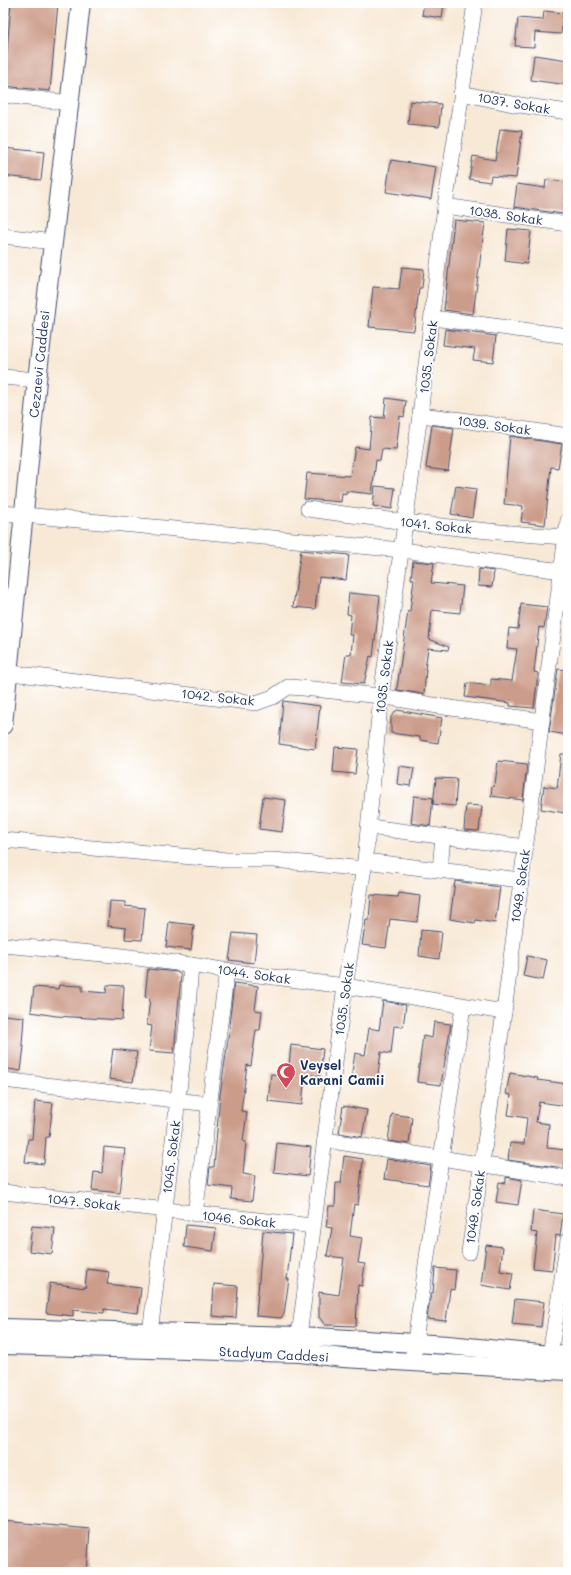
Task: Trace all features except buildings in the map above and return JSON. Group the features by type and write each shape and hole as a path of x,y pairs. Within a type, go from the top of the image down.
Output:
{"street":[{"name":"Cezaevi Caddesi","path":"3,725 6,672 24,515 37,380 81,3"},
{"name":"1035. Sokak","path":"300,1345 313,1226 369,827 381,696 433,318 445,206 475,3"},
{"name":"1037. Sokak","path":"461,93 513,104 568,112"},
{"path":"3,95 70,103"},
{"name":"1038. Sokak","path":"445,206 568,224"},
{"path":"3,236 53,242"},
{"path":"433,318 568,336"},
{"path":"3,377 37,380"},
{"name":"1039. Sokak","path":"420,415 568,436"},
{"name":"1041. Sokak","path":"308,509 511,534 566,537"},
{"path":"3,513 402,550 562,571"},
{"name":"1049. Sokak","path":"469,1252 504,1012 520,880 526,847 542,721 562,613 562,571 568,520"},
{"name":"1042. Sokak","path":"6,672 256,703 274,697 288,687 381,696 444,707 542,721"},
{"path":"369,827 526,847"},
{"path":"440,870 443,836"},
{"path":"3,840 226,860 274,860 440,870 520,880"},
{"name":"1044. Sokak","path":"3,945 114,955 192,965 346,986 504,1012"},
{"name":"1045. Sokak","path":"149,1340 187,1023 192,965"},
{"path":"195,1214 227,970"},
{"path":"412,1362 463,1006"},
{"path":"3,1080 178,1099 209,1104"},
{"path":"325,1140 441,1158 481,1166 568,1178"},
{"name":"1047. Sokak","path":"3,1192 164,1211"},
{"name":"1046. Sokak","path":"164,1211 313,1226"},
{"path":"550,1362 568,1240"},
{"path":"3,1328 149,1340"},
{"name":"Stadyum Caddesi","path":"3,1345 149,1340 300,1345 343,1358 412,1362 550,1362 568,1371"},
{"path":"300,1345 414,1343 550,1362 568,1354"}],"place":[{"name":"Veysel Karani Camii","path":"286,1089"}]}
